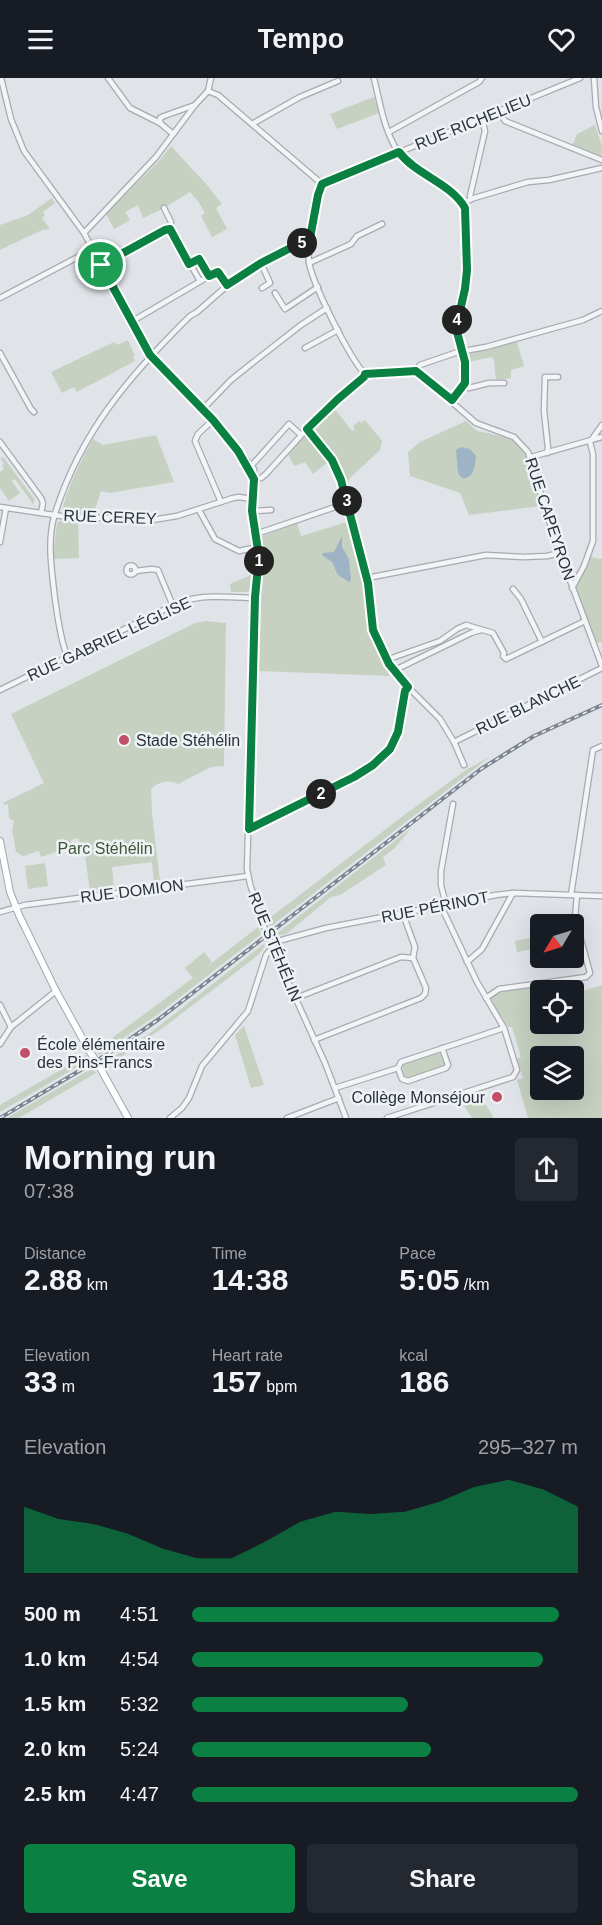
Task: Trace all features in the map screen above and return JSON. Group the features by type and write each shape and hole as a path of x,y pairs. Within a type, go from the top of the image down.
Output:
{"main road":[{"path":"0,841 10,892 16,907 56,991 128,1118"}],"street":[{"path":"108,78 130,108 160,123 172,134"},
{"path":"84,233 156,157 204,93 208,91 211,78"},
{"path":"374,78 389,132 399,152 405,160 450,192 463,204 466,213 467,270 456,328 463,351 465,376 463,387 452,400"},
{"path":"389,132 421,116 479,82 482,78"},
{"name":"RUE RICHELIEU","path":"399,152 580,78"},
{"path":"594,78 596,108 602,131"},
{"path":"252,124 338,81"},
{"path":"2,82 11,119 24,151 84,233 150,355 203,409 252,465 289,424 301,435"},
{"path":"208,91 218,95 322,184"},
{"path":"160,123 160,118 195,105"},
{"path":"499,112 505,121 602,160"},
{"path":"471,199 485,131 482,119"},
{"path":"365,374 338,330 318,287 309,263 310,238 322,184 399,152"},
{"path":"463,204 471,199 528,182 549,180 602,168"},
{"path":"164,208 171,222 170,229 200,281"},
{"path":"309,263 351,244 357,236 382,224"},
{"path":"101,265 170,229"},
{"path":"67,657 61,638 53,583 51,544 54,515 73,465 92,432 150,355 190,316 227,285 261,263 310,238"},
{"path":"0,298 93,249"},
{"path":"189,264 199,259 209,276"},
{"path":"261,263 270,283 262,288"},
{"path":"131,322 218,272 227,285"},
{"path":"275,294 285,309 318,287"},
{"path":"203,409 231,380 301,325 327,309"},
{"path":"365,374 416,371 420,365 458,352 583,320 602,311"},
{"path":"305,348 338,330"},
{"path":"0,353 34,412"},
{"name":"RUE CAPEYRON","path":"416,371 476,423 514,437 526,448 531,457 572,588 602,667"},
{"path":"238,451 254,479 263,477 301,435 365,374"},
{"path":"547,453 544,411 545,377 558,377"},
{"path":"463,387 504,383"},
{"path":"213,420 195,438 195,441 220,502"},
{"path":"572,588 584,566 593,541 593,454 590,442 602,425"},
{"path":"307,429 332,460 341,480 367,578 373,630 386,660 408,687 440,719 464,765"},
{"path":"531,457 602,437"},
{"path":"0,442 41,498 43,503 41,513"},
{"name":"RUE STÉHÉLIN","path":"252,465 255,474 252,511 258,547 258,578 255,597 248,876 263,924 346,1118"},
{"name":"RUE CEREY","path":"3,508 100,519 152,519 170,518 239,496 252,499"},
{"path":"256,534 347,503"},
{"path":"0,542 3,508"},
{"path":"199,510 215,539 239,551 258,547"},
{"path":"252,511 271,510"},
{"path":"367,578 486,555 524,557 560,553"},
{"path":"136,571 158,570 173,606"},
{"path":"513,589 521,599 543,642"},
{"name":"RUE GABRIEL LÉGLISE","path":"0,690 196,597 255,597"},
{"path":"386,660 440,641 466,625 491,631 506,659 585,621"},
{"path":"393,670 471,633 484,630"},
{"path":"440,641 442,647"},
{"path":"594,648 602,646"},
{"name":"RUE BLANCHE","path":"454,742 602,667"},
{"path":"249,829 354,777 373,765 390,749 398,732 405,691 408,687"},
{"path":"486,998 499,989 586,977 590,973 575,918 574,895 593,750 602,746"},
{"path":"387,1118 513,1077 517,1070 504,1028 467,962 443,906 441,871 453,804"},
{"name":"RUE DOMION","path":"0,912 16,907 248,876"},
{"path":"467,962 482,949 513,893"},
{"name":"RUE PÉRINOT","path":"271,943 326,928 513,893 602,896"},
{"path":"314,1040 421,998 425,994 426,988 413,958 415,947 403,914"},
{"path":"170,1118 182,1108 189,1098 202,1066 248,1011 271,943"},
{"path":"296,998 401,957 413,958"},
{"path":"0,1044 11,1028 56,991"},
{"path":"0,1005 11,1028"},
{"path":"335,1088 398,1068 401,1062 504,1028"},
{"path":"398,1068 402,1079 408,1081 447,1068 442,1048"},
{"path":"287,1118 339,1098"}],"green space":[{"path":"374,97 379,113 337,129 330,114"},
{"path":"595,125 602,146 601,158 572,146 577,134"},
{"path":"171,146 222,204 216,208 227,229 212,237 201,216 205,213 190,192 143,218 138,205 125,212 130,220 114,229 106,214"},
{"path":"52,198 55,203 43,212 45,215 42,218 50,229 42,230 0,250 0,225 28,215"},
{"path":"128,340 135,361 77,392 74,387 62,393 51,372 114,342 117,345"},
{"path":"517,342 524,366 511,370 511,378 496,380 494,360 491,357 469,362 469,354"},
{"path":"334,408 352,431 355,430 353,426 365,420 382,441 380,450 350,478 346,486 334,458 312,432 312,428"},
{"path":"466,421 477,431 514,441 525,454 541,506 469,515 460,493 410,476 408,452 420,442"},
{"path":"156,435 174,482 110,493 101,491 93,515 65,513 62,510 75,474 93,439 103,445"},
{"path":"305,435 328,462 313,474 305,462 294,466 288,454"},
{"path":"3,457 35,500 33,504 15,479 12,481 20,493 9,501 0,488 0,472 4,469 2,465 4,463 0,458"},
{"path":"60,521 78,522 79,558 54,559 57,523"},
{"path":"347,522 363,583 369,633 382,664 390,676 259,671 262,571 260,537 297,523 301,536"},
{"path":"590,557 602,559 602,642 596,643 576,588"},
{"path":"251,575 249,592 231,592 230,584"},
{"name":"Stade Stéhélin","path":"206,621 226,623 224,766 211,767 178,784 164,782 151,789 160,882 154,883 152,862 112,867 114,888 90,891 84,848 81,847 78,838 71,840 73,846 41,857 39,851 23,856 16,852 12,830 14,821 9,818 8,804 3,803 44,783 11,714 195,623"},
{"path":"491,756 270,927 267,920 407,813 466,770"},
{"path":"411,828 395,848 383,857 386,865 340,895 331,897 286,934 274,936"},
{"path":"45,863 48,886 28,889 25,866"},
{"path":"258,927 261,934 158,1014 99,1055 96,1050 193,978 185,968 204,952 212,962 203,970"},
{"path":"530,938 530,950 517,952 515,941"},
{"path":"265,943 259,954 235,973 164,1027 106,1067 104,1063 150,1033"},
{"path":"602,985 602,1118 528,1118 517,1080 523,1078 517,1059 521,1057 512,1027 508,1027 491,1000 500,991 530,987 530,1034 584,1034 584,991"},
{"path":"244,1026 264,1085 251,1088 235,1035"},
{"path":"439,1052 445,1064 443,1067 409,1079 405,1077 402,1067 404,1064"},
{"path":"86,1055 89,1060 0,1112 0,1105"},
{"path":"93,1068 96,1073 19,1118 7,1118"},
{"path":"479,1094 494,1118 472,1118 463,1104"}],"water":[{"path":"461,447 470,449 476,456 473,471 466,478 462,478 458,473 456,450"},
{"path":"342,536 342,547 349,559 351,580 349,582 338,575 332,562 322,555 334,552"}],"railway":[{"path":"0,1118 111,1052 159,1019 481,769 534,736 602,705"}],"place":[{"name":"Stade Stéhélin","path":"124,740"},
{"name":"École élémentaire des Pins-Francs","path":"25,1053"},
{"name":"Collège Monséjour","path":"497,1097"}],"route":[{"path":"399,152 412,166 459,200 465,208 467,270 456,328 465,362 465,383 461,391 452,400 421,374 412,370 365,374 307,429 332,460 341,480 368,583 373,630 389,664 408,687 405,691 398,732 390,749 373,765 354,777 249,829 255,597 259,557 251,504 254,479 238,451 213,420 150,355 101,265 170,229 189,264 199,259 209,276 218,272 227,285 261,263 310,238 322,184 399,152"}],"park label":[{"name":"Parc Stéhélin","path":"105,848"}]}
